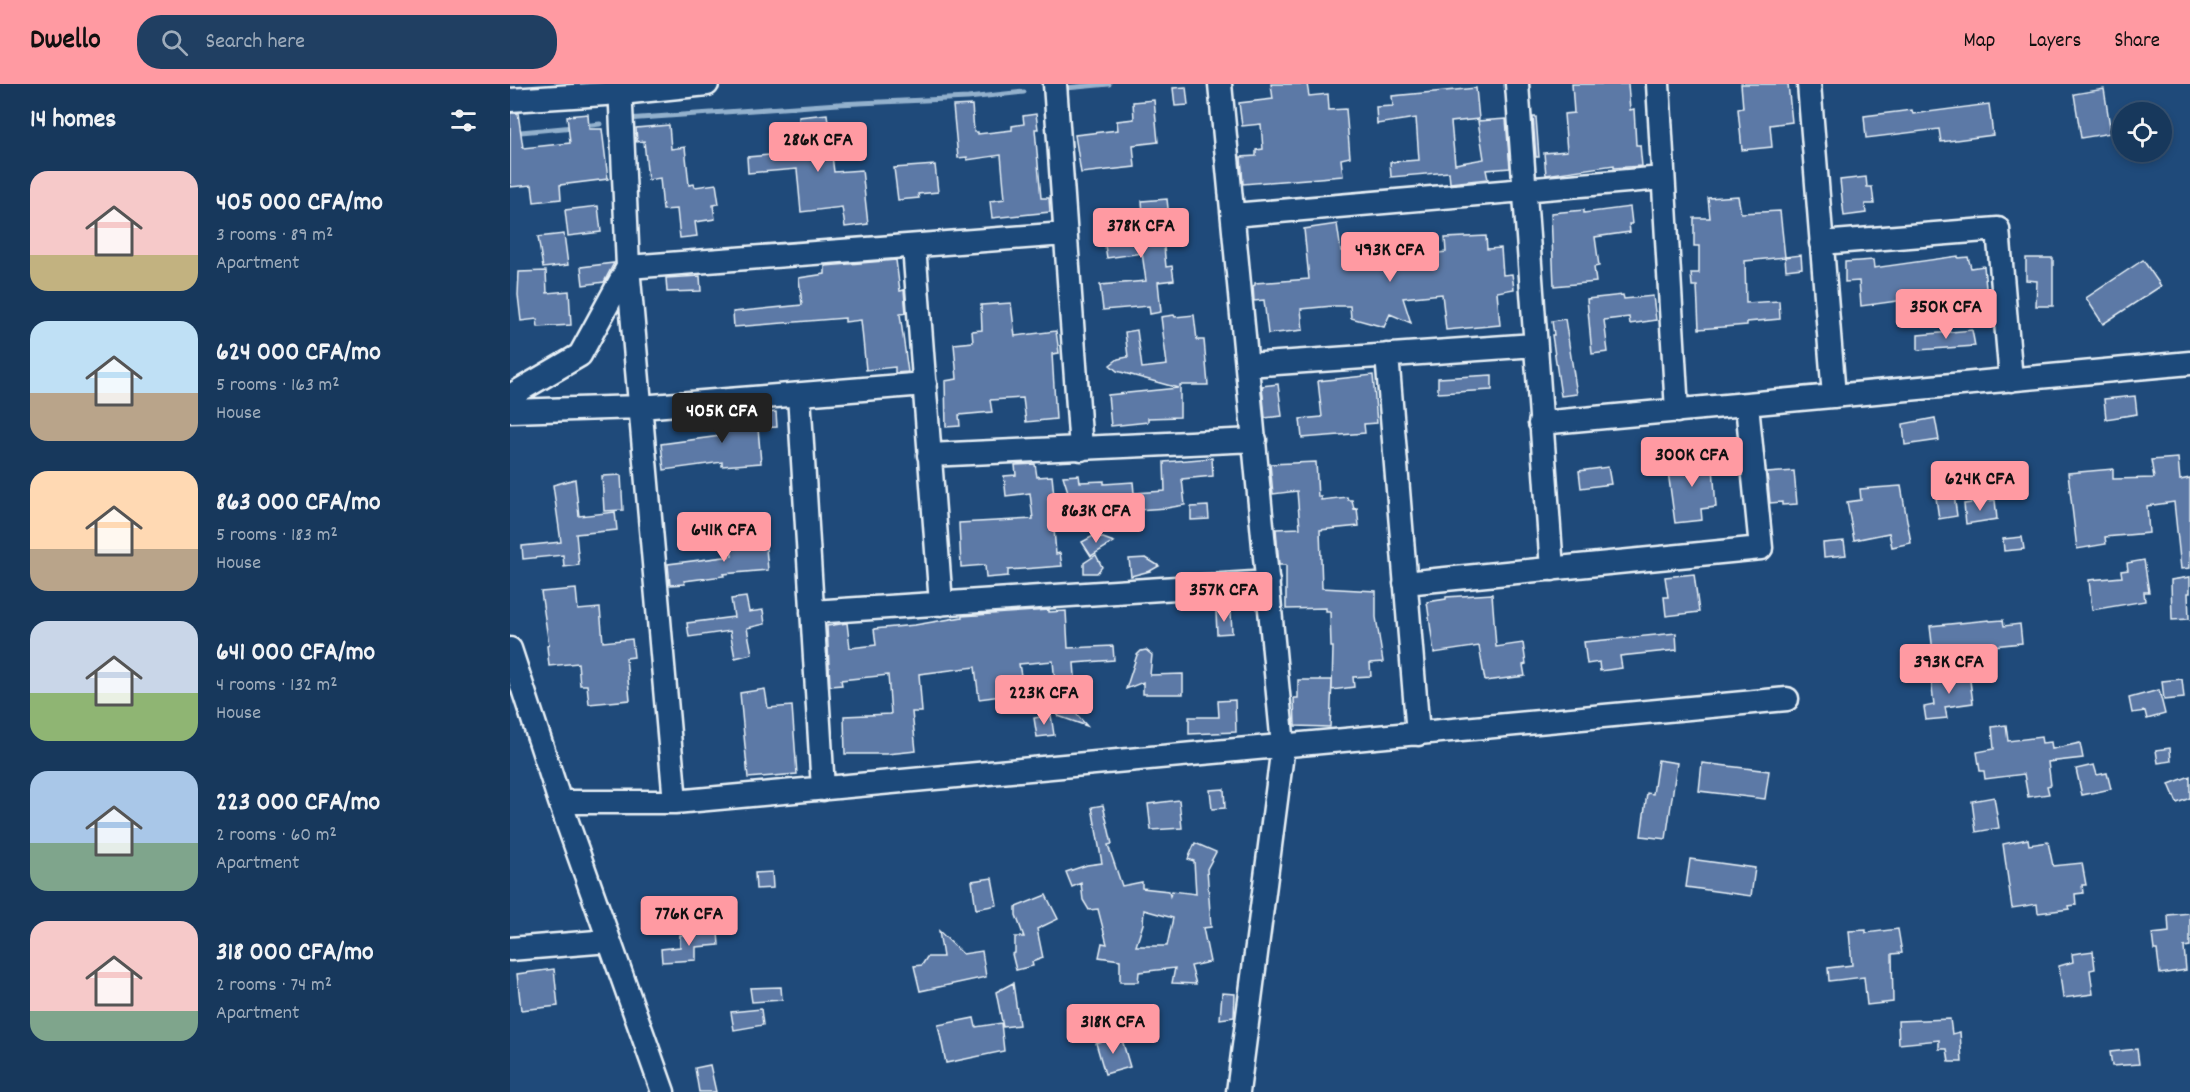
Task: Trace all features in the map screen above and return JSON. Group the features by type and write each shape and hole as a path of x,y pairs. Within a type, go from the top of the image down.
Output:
{"street":[{"path":"510,100 620,88 707,84"},
{"path":"1054,84 1081,449"},
{"path":"1220,84 1283,746 1238,1092"},
{"path":"1517,84 1552,568"},
{"path":"1658,84 1677,411"},
{"path":"1809,84 1834,396"},
{"path":"620,88 628,267 675,802"},
{"path":"1233,214 1663,178"},
{"path":"1821,243 1998,229 2011,380"},
{"path":"628,267 1065,234"},
{"path":"914,246 941,604"},
{"path":"510,396 580,355 628,267"},
{"path":"1248,365 1535,345"},
{"path":"1387,355 1418,734"},
{"path":"1540,423 2190,363"},
{"path":"510,411 640,407 925,384"},
{"path":"799,395 823,789"},
{"path":"1405,583 1761,548 1747,405"},
{"path":"929,455 1255,440"},
{"path":"812,612 1268,582"},
{"path":"510,649 560,802 663,1092"},
{"path":"560,802 675,802 1787,699"},
{"path":"510,949 609,940"}],"building":[{"path":"1271,84 1307,84 1309,96 1328,94 1329,110 1346,109 1350,157 1341,159 1343,176 1243,184 1241,157 1256,156 1256,150 1263,149 1261,124 1242,126 1239,103 1273,99"},
{"path":"1572,84 1628,84 1630,110 1634,109 1636,145 1640,145 1642,166 1614,168 1614,165 1546,175 1544,153 1567,151 1564,114 1574,113"},
{"path":"1741,84 1788,84 1792,122 1770,125 1772,147 1742,150 1738,109 1743,108"},
{"path":"1186,87 1188,105 1175,106 1173,88"},
{"path":"1476,88 1479,119 1451,122 1455,164 1484,159 1478,121 1506,119 1510,168 1486,170 1488,179 1450,183 1449,172 1391,177 1390,162 1419,160 1416,118 1377,124 1376,107 1393,106 1392,96"},
{"path":"2104,89 2111,133 2081,138 2074,94"},
{"path":"1154,100 1158,142 1133,145 1135,167 1081,173 1075,135 1118,130 1117,121 1134,119 1133,102"},
{"path":"1989,104 1993,135 1941,142 1939,129 1866,138 1864,116 1912,110 1913,114"},
{"path":"972,105 974,132 978,134 1012,130 1012,126 1024,124 1023,116 1036,114 1038,129 1035,129 1041,198 1049,198 1050,212 992,218 990,201 1005,199 1001,155 967,160 967,157 958,158 953,106"},
{"path":"510,113 518,113 523,148 570,143 567,116 588,114 589,129 602,129 608,179 560,185 561,199 534,202 532,185 510,187"},
{"path":"827,114 834,172 862,170 868,224 845,227 842,207 801,212 797,169 748,173 747,157 793,153 792,136 800,135 799,117"},
{"path":"1533,117 1536,117 1539,157 1536,157"},
{"path":"669,125 671,149 685,147 689,185 694,184 695,187 716,184 719,204 713,205 715,219 695,222 697,236 680,238 677,209 663,210 660,178 648,180 644,141 637,142 636,128"},
{"path":"935,165 938,192 918,194 919,198 898,200 894,168"},
{"path":"1866,177 1867,187 1872,187 1874,204 1865,204 1866,213 1844,216 1840,180"},
{"path":"1738,196 1741,213 1780,211 1785,257 1745,261 1746,303 1779,301 1780,319 1747,322 1747,325 1699,329 1697,286 1692,286 1691,273 1699,273 1699,246 1694,246 1694,218 1710,218 1708,198"},
{"path":"1167,199 1171,236 1163,237 1166,267 1172,266 1174,280 1158,282 1161,312 1150,314 1149,306 1103,310 1100,285 1146,281 1142,253 1107,258 1104,239 1117,236 1116,227 1144,224 1142,201"},
{"path":"598,206 601,232 568,236 565,210"},
{"path":"1630,207 1632,224 1629,224 1630,232 1595,237 1599,266 1594,267 1596,282 1554,286 1551,213 1584,210 1584,213"},
{"path":"1337,224 1341,251 1349,251 1350,255 1389,252 1389,255 1406,253 1406,257 1446,252 1445,238 1486,236 1487,249 1501,248 1503,275 1512,274 1514,289 1497,292 1500,325 1446,330 1442,294 1403,298 1411,323 1390,314 1384,327 1351,318 1350,306 1333,306 1301,309 1303,330 1268,334 1264,300 1254,301 1253,286 1255,283 1309,279 1304,229"},
{"path":"564,234 568,265 543,268 538,237"},
{"path":"1801,255 1802,268 1786,270 1785,257"},
{"path":"1958,256 1958,258 1968,257 1971,268 1984,266 1987,299 1964,301 1963,292 1861,306 1859,281 1845,282 1845,262 1873,260 1874,268"},
{"path":"2026,258 2053,258 2053,306 2036,306 2037,281 2026,280"},
{"path":"896,260 900,291 904,290 906,313 900,314 908,372 895,373 895,367 866,370 861,320 845,322 845,318 734,327 733,312 802,305 799,278 825,274 825,266"},
{"path":"2143,260 2161,286 2103,324 2086,298"},
{"path":"614,263 604,282 583,285 581,267"},
{"path":"546,271 547,293 569,291 571,325 538,327 537,319 521,321 518,295 519,272"},
{"path":"700,276 701,291 667,292 666,278"},
{"path":"1623,295 1624,299 1653,296 1656,320 1630,324 1629,317 1604,320 1608,352 1592,354 1587,299"},
{"path":"1011,303 1015,336 1056,331 1059,353 1052,354 1056,419 1026,422 1023,398 990,400 992,412 959,415 960,426 946,427 945,381 957,379 954,344 973,342 972,331 982,330 981,305"},
{"path":"1174,315 1175,317 1194,315 1197,340 1204,340 1208,385 1180,385 1180,417 1148,418 1148,422 1111,426 1108,395 1178,388 1117,371 1110,365 1118,359 1128,357 1125,332 1137,330 1142,368 1167,365 1161,317"},
{"path":"1565,319 1577,394 1561,396 1552,321"},
{"path":"1972,330 1975,346 1918,350 1918,335"},
{"path":"1373,375 1377,423 1364,424 1365,433 1302,438 1300,419 1322,417 1318,381"},
{"path":"1492,375 1492,390 1438,393 1438,378"},
{"path":"1278,384 1282,416 1265,418 1262,386"},
{"path":"2135,396 2137,414 2106,419 2104,399"},
{"path":"776,412 777,427 758,428 761,463 722,466 722,462 664,470 661,444 720,436 719,417"},
{"path":"1935,418 1939,440 1905,445 1903,424"},
{"path":"1712,454 1716,507 1701,509 1702,520 1675,523 1667,464 1687,462 1687,457"},
{"path":"1212,458 1213,476 1182,479 1185,505 1167,508 1075,514 1063,476 1079,475 1080,482 1104,481 1104,484 1133,482 1134,493 1165,491 1164,462"},
{"path":"2178,458 2180,480 2190,478 2190,568 2181,569 2174,502 2147,506 2149,533 2105,537 2106,544 2077,549 2068,473 2113,469 2113,479 2154,478 2151,460"},
{"path":"1316,462 1318,497 1321,497 1321,500 1347,497 1348,500 1352,500 1354,509 1357,508 1359,526 1320,530 1322,588 1376,591 1376,617 1383,662 1370,663 1371,676 1353,677 1354,687 1332,690 1333,647 1331,647 1330,611 1326,611 1326,608 1286,609 1286,565 1279,565 1276,529 1300,528 1297,491 1273,494 1270,464"},
{"path":"1035,464 1037,477 1052,476 1056,516 1053,516 1056,554 1060,553 1062,566 1008,570 1008,576 986,578 985,565 961,567 959,523 1033,519 1030,493 1006,496 1004,476 1016,475 1015,465"},
{"path":"1608,467 1611,484 1581,488 1579,471"},
{"path":"1794,471 1797,504 1770,503 1767,473"},
{"path":"1951,474 1957,516 1939,519 1933,476"},
{"path":"621,475 623,510 604,511 602,476"},
{"path":"575,479 579,516 615,512 617,530 576,534 579,565 564,567 563,555 523,559 522,546 561,542 553,485"},
{"path":"1901,486 1911,543 1892,547 1889,533 1854,540 1847,502 1861,500 1860,489"},
{"path":"1995,500 1997,519 1966,524 1964,504"},
{"path":"1208,506 1209,519 1191,520 1191,507"},
{"path":"1095,535 1114,542 1091,556 1082,542"},
{"path":"765,537 768,570 723,574 724,576 670,585 668,564 732,556 730,540"},
{"path":"2022,537 2024,549 2004,551 2003,539"},
{"path":"1844,541 1846,555 1824,557 1823,543"},
{"path":"1096,555 1102,567 1097,573 1084,573 1084,563"},
{"path":"1146,558 1159,566 1131,576 1129,559"},
{"path":"2144,560 2149,592 2144,592 2145,601 2092,610 2089,580 2122,577 2121,571 2128,570 2127,563"},
{"path":"1694,574 1699,612 1666,616 1664,597 1668,597 1665,577"},
{"path":"2190,577 2189,619 2172,620 2171,580"},
{"path":"576,589 578,610 600,608 603,642 632,639 634,657 626,658 630,700 589,704 587,685 580,685 578,663 549,666 547,646 549,645 541,592"},
{"path":"1492,594 1496,647 1523,643 1525,676 1485,681 1479,646 1434,653 1427,602 1446,599 1446,597"},
{"path":"746,597 749,612 763,610 765,624 747,628 752,654 735,658 730,631 689,637 687,623 734,617 731,599"},
{"path":"1049,610 1049,612 1066,611 1068,648 1113,646 1114,660 1074,663 1076,688 1069,688 1072,709 1087,726 1058,716 1053,661 1019,664 1024,693 979,699 975,667 919,674 922,712 912,712 916,751 845,754 844,716 891,714 888,675 841,680 842,685 830,686 827,626 847,623 850,648 876,645 874,629 915,625 962,616"},
{"path":"1216,612 1231,612 1232,633 1217,634"},
{"path":"2003,620 2004,626 2020,624 2022,643 1933,652 1930,626"},
{"path":"1676,633 1677,650 1620,656 1622,668 1600,671 1599,662 1587,664 1584,642"},
{"path":"1146,650 1152,655 1150,675 1183,674 1183,694 1143,694 1143,682 1126,689 1137,655"},
{"path":"1969,673 1973,703 1945,707 1947,718 1926,720 1924,707 1934,705 1931,679"},
{"path":"2182,679 2184,698 2164,700 2162,681"},
{"path":"1298,680 1332,680 1330,727 1295,726 1294,698 1298,698"},
{"path":"765,689 768,708 792,706 797,774 748,778 740,693"},
{"path":"2159,690 2165,714 2147,719 2145,711 2132,713 2129,698"},
{"path":"1235,700 1236,732 1189,734 1189,717 1219,717 1218,701"},
{"path":"1051,715 1054,735 1037,737 1034,718"},
{"path":"2006,725 2008,741 2041,737 2042,743 2051,742 2052,749 2080,743 2083,758 2048,762 2051,785 2047,786 2049,794 2028,797 2024,774 1985,779 1984,771 1980,771 1977,752 1994,749 1992,727"},
{"path":"2170,748 2171,761 2158,763 2156,750"},
{"path":"1658,760 1677,763 1666,839 1641,836 1647,793 1653,794"},
{"path":"1702,763 1769,771 1765,799 1699,791"},
{"path":"2094,765 2097,775 2107,773 2111,789 2082,795 2076,769"},
{"path":"2190,776 2190,798 2177,803 2169,784"},
{"path":"1224,789 1225,808 1212,809 1210,790"},
{"path":"1994,797 1999,828 1976,832 1972,801"},
{"path":"1179,800 1182,828 1151,830 1148,804"},
{"path":"1103,805 1112,844 1108,845 1122,886 1142,882 1142,888 1169,891 1170,896 1172,891 1196,894 1194,861 1188,859 1195,843 1216,852 1207,869 1211,927 1203,928 1210,962 1191,966 1196,984 1172,983 1175,968 1139,972 1138,982 1120,982 1120,960 1099,957 1102,943 1107,944 1098,909 1089,910 1083,900 1081,883 1072,887 1066,872 1102,863 1092,807","holes":["1144,910 1173,918 1167,946 1136,946 1143,924"]},
{"path":"2028,839 2029,845 2048,842 2053,866 2082,863 2086,885 2082,885 2083,893 2075,894 2076,905 2068,906 2069,909 2038,913 2037,904 2012,908 2003,844"},
{"path":"1690,859 1755,868 1751,896 1686,887"},
{"path":"772,872 773,888 756,889 755,873"},
{"path":"992,878 997,905 976,909 972,881"},
{"path":"1046,895 1058,919 1037,929 1043,958 1032,962 1033,966 1016,970 1012,954 1015,953 1015,937 1024,937 1016,915 1016,907"},
{"path":"2190,913 2190,946 2184,947 2186,970 2160,974 2152,934 2169,932 2168,915"},
{"path":"1898,929 1902,953 1892,954 1893,1002 1867,1005 1864,977 1829,981 1828,968 1852,965 1849,931 1866,930 1866,933"},
{"path":"939,931 963,954 982,951 986,977 920,991 914,966 922,965 927,957 943,957"},
{"path":"718,932 719,945 696,947 696,960 662,962 661,949 680,947 680,935"},
{"path":"2093,951 2095,969 2090,970 2093,994 2063,998 2059,966 2073,962 2072,954"},
{"path":"554,969 558,1006 521,1010 517,974"},
{"path":"1013,983 1019,1025 1003,1027 996,992"},
{"path":"781,987 782,1000 752,1002 750,988"},
{"path":"1222,993 1235,994 1234,1017 1220,1019"},
{"path":"761,1009 763,1025 734,1030 731,1012"},
{"path":"974,1018 976,1027 1001,1023 1004,1051 946,1063 938,1025"},
{"path":"1950,1019 1952,1034 1960,1032 1962,1062 1949,1062 1947,1049 1939,1049 1939,1040 1899,1044 1898,1021"},
{"path":"1121,1036 1130,1067 1105,1074 1096,1043"},
{"path":"2137,1049 2139,1064 2112,1066 2110,1052"},
{"path":"710,1065 716,1092 699,1092 695,1068"}],"waterway":[{"path":"1066,88 1109,84"},
{"path":"626,119 838,104 968,98 1024,92"},
{"path":"583,126 600,124"},
{"path":"510,133 574,127"}]}
